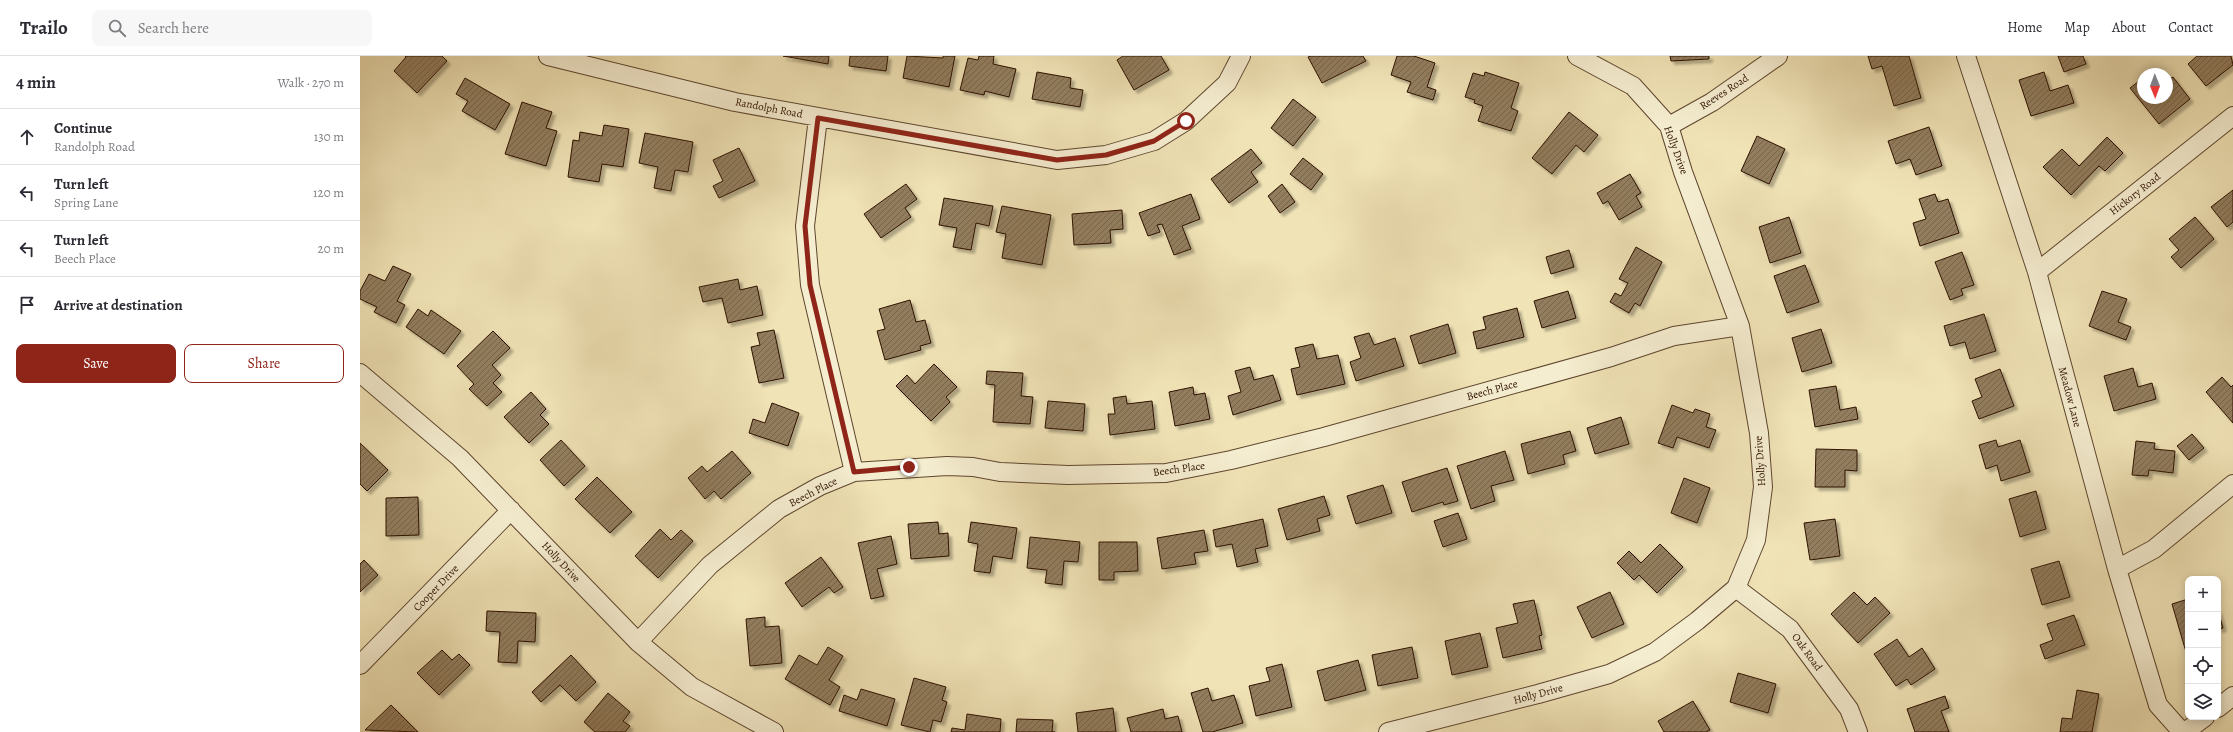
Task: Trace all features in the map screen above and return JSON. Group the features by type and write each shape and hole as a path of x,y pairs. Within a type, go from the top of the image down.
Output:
{"street":[{"name":"Randolph Road","path":"548,56 735,102 1057,160 1106,155 1154,141 1186,121 1227,83 1241,56"},
{"name":"Holly Drive","path":"1388,732 1538,694 1609,674 1655,652 1697,621 1736,588 1756,540 1763,487 1759,432 1740,326 1684,172 1669,126 1633,86 1577,56"},
{"name":"Reeves Road","path":"1669,126 1712,102 1778,56"},
{"name":"Meadow Lane","path":"1966,56 2037,272 2117,569 2158,705 2182,732"},
{"name":"Hickory Road","path":"2037,272 2233,116"},
{"path":"818,118 805,226 810,285 854,472"},
{"name":"Beech Place","path":"638,642 710,565 779,509 820,486 854,472 909,467 947,466 973,467 1000,472 1068,476 1166,473 1231,460 1324,436 1612,357 1674,336 1740,326"},
{"name":"Holly Drive","path":"360,373 460,458 638,642 692,687 774,732"},
{"path":"2117,569 2154,549 2233,484"},
{"name":"Cooper Drive","path":"360,665 511,510"},
{"name":"Oak Road","path":"1736,588 1790,629 1849,709 1858,732"},
{"path":"2221,706 2233,696"},
{"path":"2186,732 2201,720"}],"building":[{"path":"405,56 442,56 447,61 417,93 394,71 406,57"},
{"path":"783,56 829,56 828,64"},
{"path":"850,56 888,56 886,71 849,66"},
{"path":"907,56 943,58 943,56 955,56 949,87 903,78"},
{"path":"979,56 994,56 993,64 1016,69 1009,97 985,91 984,95 960,90 968,58 978,60"},
{"path":"1123,56 1161,56 1169,70 1134,90 1117,60"},
{"path":"1363,56 1366,61 1322,83 1308,57"},
{"path":"1397,56 1414,56 1435,63 1427,87 1436,90 1433,100 1407,92 1411,82 1391,75"},
{"path":"1670,56 1709,56 1709,59 1671,61"},
{"path":"1868,56 1909,56 1921,98 1894,106 1882,66 1872,69"},
{"path":"2058,56 2083,56 2086,64 2064,72"},
{"path":"2197,56 2231,56 2233,65 2206,86 2188,64"},
{"path":"1037,72 1071,78 1070,88 1083,90 1080,107 1032,99"},
{"path":"1485,72 1519,83 1511,108 1518,111 1511,131 1478,121 1483,106 1474,103 1475,100 1465,97 1473,73 1484,76"},
{"path":"2044,72 2050,91 2068,85 2074,103 2031,116 2019,80"},
{"path":"2173,77 2190,99 2159,124 2143,104 2173,104"},
{"path":"465,78 510,104 495,130 462,111 468,101 456,94"},
{"path":"2137,83 2137,97 2130,88"},
{"path":"1293,99 1316,117 1293,146 1271,128"},
{"path":"522,102 552,112 546,128 557,131 546,166 505,154"},
{"path":"1569,112 1598,135 1584,152 1576,145 1552,174 1532,158"},
{"path":"604,125 629,129 623,167 602,164 599,182 568,177 573,140 579,141 580,132 602,136"},
{"path":"1929,127 1942,166 1916,175 1910,159 1896,164 1888,141"},
{"path":"645,133 693,142 688,172 675,170 671,191 654,188 658,167 639,163"},
{"path":"1757,136 1785,149 1769,184 1741,171"},
{"path":"2107,137 2123,153 2105,171 2099,166 2071,195 2043,167 2062,149 2079,166"},
{"path":"739,148 755,181 719,198 713,186 723,181 713,160"},
{"path":"1251,149 1262,163 1251,172 1258,182 1229,203 1211,179"},
{"path":"1303,158 1323,174 1311,190 1290,174"},
{"path":"1630,174 1641,193 1636,196 1642,207 1619,220 1608,201 1603,204 1597,193"},
{"path":"906,184 917,199 905,208 911,217 881,238 864,214"},
{"path":"1282,184 1295,202 1280,213 1268,196"},
{"path":"2233,190 2233,222 2227,227 2211,207"},
{"path":"1191,194 1200,219 1182,226 1191,249 1174,255 1162,224 1157,225 1160,232 1148,236 1139,213"},
{"path":"1935,194 1938,202 1948,199 1959,233 1920,246 1913,223 1926,219 1919,199"},
{"path":"944,198 993,206 989,226 976,223 971,250 953,247 957,228 939,225"},
{"path":"1002,206 1051,215 1042,265 1002,258 1006,234 996,232"},
{"path":"1122,210 1123,229 1110,230 1111,243 1074,245 1072,214"},
{"path":"1789,217 1801,253 1770,263 1759,227"},
{"path":"2195,217 2214,239 2181,268 2171,257 2179,250 2169,239"},
{"path":"1636,247 1662,262 1640,306 1635,303 1629,313 1610,302 1615,293 1621,296 1628,283 1619,279"},
{"path":"1569,250 1574,267 1551,274 1546,257"},
{"path":"1962,252 1974,285 1961,289 1963,295 1950,300 1935,262"},
{"path":"1805,265 1819,302 1787,313 1774,276"},
{"path":"393,266 411,274 397,301 405,305 396,323 374,312 377,307 360,299 360,291 369,274 385,281"},
{"path":"738,279 740,290 757,286 763,315 728,323 722,298 703,302 699,287"},
{"path":"1568,291 1576,318 1542,328 1534,301"},
{"path":"2102,291 2127,299 2118,322 2131,327 2126,340 2089,326"},
{"path":"910,300 916,322 925,320 931,343 920,346 921,350 885,360 877,331 885,329 879,309"},
{"path":"1517,308 1524,337 1477,349 1473,332 1486,329 1483,317"},
{"path":"418,309 428,316 431,310 461,331 444,354 406,327"},
{"path":"1984,314 1996,351 1970,359 1965,342 1950,346 1944,326"},
{"path":"1448,324 1456,353 1419,364 1410,336"},
{"path":"1821,329 1832,363 1802,372 1792,338"},
{"path":"774,330 784,378 759,383 751,347 760,345 757,333"},
{"path":"493,331 510,348 492,365 501,375 493,383 502,392 487,406 469,389 474,384 457,366"},
{"path":"1369,333 1374,345 1395,338 1404,366 1356,381 1350,362 1361,358 1354,337"},
{"path":"1313,344 1317,359 1338,355 1345,384 1297,395 1291,369 1300,367 1295,348"},
{"path":"934,364 957,387 946,397 950,402 931,421 896,386 907,375 915,384"},
{"path":"1250,367 1254,380 1273,375 1281,400 1233,415 1228,396 1241,392 1235,371"},
{"path":"2133,368 2138,387 2152,383 2156,399 2114,411 2104,376"},
{"path":"2000,369 2014,406 1979,419 1972,401 1982,397 1975,379"},
{"path":"987,371 1023,373 1021,396 1033,397 1030,424 993,422 995,385 986,384"},
{"path":"2222,377 2231,387 2233,385 2233,423 2206,392"},
{"path":"1836,386 1840,410 1856,407 1858,419 1815,427 1809,390"},
{"path":"1193,387 1194,395 1205,393 1210,419 1175,426 1169,392"},
{"path":"531,392 546,409 540,415 549,424 529,443 504,417"},
{"path":"1126,396 1127,404 1152,401 1155,429 1110,435 1108,414 1115,414 1113,398"},
{"path":"1048,401 1085,404 1083,431 1045,428"},
{"path":"772,403 799,413 788,446 749,433 753,419 765,423"},
{"path":"1672,405 1693,413 1695,409 1710,414 1706,427 1716,430 1709,448 1677,437 1673,448 1658,443"},
{"path":"1621,417 1629,444 1595,454 1587,428"},
{"path":"1570,431 1576,451 1563,455 1565,464 1528,474 1521,444"},
{"path":"2192,434 2204,448 2189,460 2177,446"},
{"path":"561,440 585,466 564,486 540,460"},
{"path":"1996,440 1998,447 2020,440 2030,472 2001,481 1997,465 1986,469 1979,445"},
{"path":"2136,441 2155,443 2154,449 2175,451 2173,473 2149,470 2148,476 2132,475"},
{"path":"360,443 388,470 367,491 360,484"},
{"path":"1816,449 1857,450 1857,471 1845,470 1845,487 1815,487"},
{"path":"732,451 751,473 721,499 714,491 705,499 688,478 702,466 707,472"},
{"path":"1505,451 1514,480 1491,486 1495,501 1471,509 1457,466"},
{"path":"1447,468 1458,501 1444,505 1443,502 1412,512 1402,482"},
{"path":"597,477 632,512 610,533 575,499"},
{"path":"1684,478 1710,488 1697,523 1671,513"},
{"path":"1383,485 1392,513 1356,524 1347,496"},
{"path":"2036,491 2046,529 2020,537 2009,499"},
{"path":"1324,496 1330,515 1317,519 1320,531 1287,540 1278,509"},
{"path":"418,497 419,535 386,536 386,498"},
{"path":"1458,513 1467,539 1443,547 1434,521"},
{"path":"1263,519 1268,546 1255,549 1258,562 1237,567 1232,544 1216,547 1213,530"},
{"path":"1835,519 1840,556 1810,560 1804,523"},
{"path":"938,522 939,534 948,533 949,556 911,559 908,524"},
{"path":"971,522 1017,528 1012,559 993,556 990,573 974,571 978,544 968,542"},
{"path":"660,529 671,540 681,530 693,541 658,578 635,556"},
{"path":"1204,530 1208,551 1194,553 1196,564 1162,569 1157,538"},
{"path":"891,536 897,564 877,569 884,596 871,599 858,543"},
{"path":"1030,537 1080,542 1078,562 1064,561 1062,585 1045,583 1047,570 1027,568"},
{"path":"1099,542 1137,542 1138,571 1114,572 1114,580 1099,580"},
{"path":"1660,544 1683,567 1657,593 1639,575 1634,580 1617,563 1629,551 1641,563"},
{"path":"821,557 843,587 834,593 829,587 802,607 785,583"},
{"path":"364,560 378,575 360,592 360,564"},
{"path":"2059,561 2070,597 2042,605 2031,569"},
{"path":"1610,592 1624,624 1592,638 1577,607"},
{"path":"1854,592 1867,605 1875,597 1890,613 1858,643 1831,614"},
{"path":"1534,600 1542,635 1539,636 1542,649 1503,658 1496,628 1518,623 1513,604"},
{"path":"2185,600 2185,649 2172,604"},
{"path":"487,611 536,613 535,642 518,641 517,663 498,662 500,632 486,631"},
{"path":"2074,615 2085,645 2045,659 2040,645 2053,640 2047,624"},
{"path":"765,617 765,627 779,626 782,663 750,666 746,619"},
{"path":"1480,633 1488,667 1452,675 1445,641"},
{"path":"1897,639 1909,657 1922,648 1935,669 1911,685 1907,679 1896,686 1874,654"},
{"path":"828,647 843,656 829,680 840,687 830,705 785,679 799,655 817,665"},
{"path":"1412,647 1418,678 1378,686 1372,655"},
{"path":"442,650 452,660 459,654 470,665 439,695 417,673"},
{"path":"571,655 596,682 576,701 560,685 541,702 532,692"},
{"path":"1358,660 1366,690 1325,701 1317,671"},
{"path":"1282,664 1292,707 1256,716 1249,686 1270,681 1266,668"},
{"path":"1738,673 1776,684 1768,713 1730,702"},
{"path":"914,678 946,687 942,700 947,702 941,722 933,720 930,732 901,725"},
{"path":"1208,688 1212,701 1234,695 1243,723 1212,732 1203,732 1191,693"},
{"path":"861,689 895,699 887,726 839,711 844,695 857,700"},
{"path":"2077,690 2099,694 2092,732 2060,732 2062,718 2072,719"},
{"path":"608,693 630,712 623,721 630,726 625,732 595,732 584,722"},
{"path":"1945,696 1949,708 1941,711 1949,732 1915,732 1907,709"},
{"path":"1693,701 1710,730 1706,732 1664,732 1658,721"},
{"path":"391,705 418,732 365,730"},
{"path":"1113,708 1116,732 1078,732 1076,713"},
{"path":"1163,709 1165,719 1178,716 1182,732 1131,732 1127,718"},
{"path":"967,714 1001,719 1000,732 951,732 952,728 965,730"},
{"path":"1017,719 1053,720 1052,732 1016,732"}],"route":[{"path":"909,467 854,472 810,285 805,226 818,118 1057,160 1106,155 1154,141 1186,121"}]}
